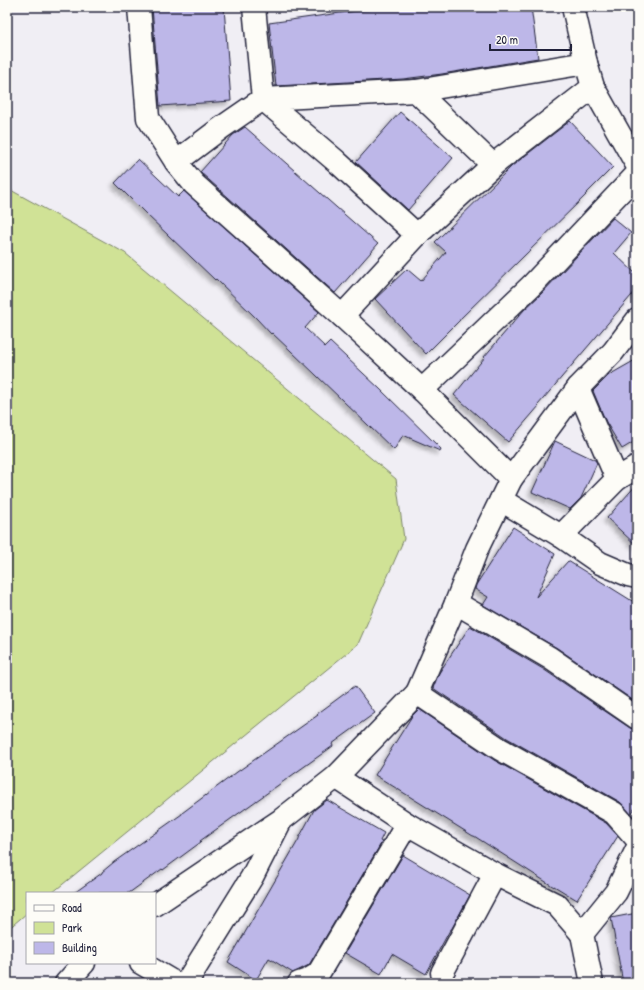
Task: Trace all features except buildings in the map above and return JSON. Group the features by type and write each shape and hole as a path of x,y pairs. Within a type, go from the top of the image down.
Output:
{"street":[{"path":"139,7 148,118 176,162 194,184 342,316 422,390 511,479"},
{"path":"254,7 263,99 336,161 417,235"},
{"path":"573,7 593,87 637,165"},
{"path":"176,162 263,99 416,91 586,63"},
{"path":"342,316 417,235 493,165 593,87"},
{"path":"416,91 493,165"},
{"path":"422,390 532,285 637,174"},
{"path":"156,904 281,820 336,777 417,693 456,603 477,549 511,479 578,388 613,352 637,320"},
{"path":"578,388 617,479"},
{"path":"561,536 617,479 637,467"},
{"path":"502,500 561,536 600,563 628,575 637,577"},
{"path":"456,603 550,658 637,718"},
{"path":"417,693 500,749 614,813 637,839"},
{"path":"336,777 407,824 495,874 557,905 582,934 592,983"},
{"path":"186,983 252,877 281,820"},
{"path":"299,983 318,974 407,824"},
{"path":"582,934 616,892 637,849"},
{"path":"442,973 495,874"},
{"path":"66,983 83,964"},
{"path":"143,964 175,983"}],"green space":[{"path":"7,188 125,253 396,479 404,539 358,644 53,892 26,892 26,914 7,930"}]}
